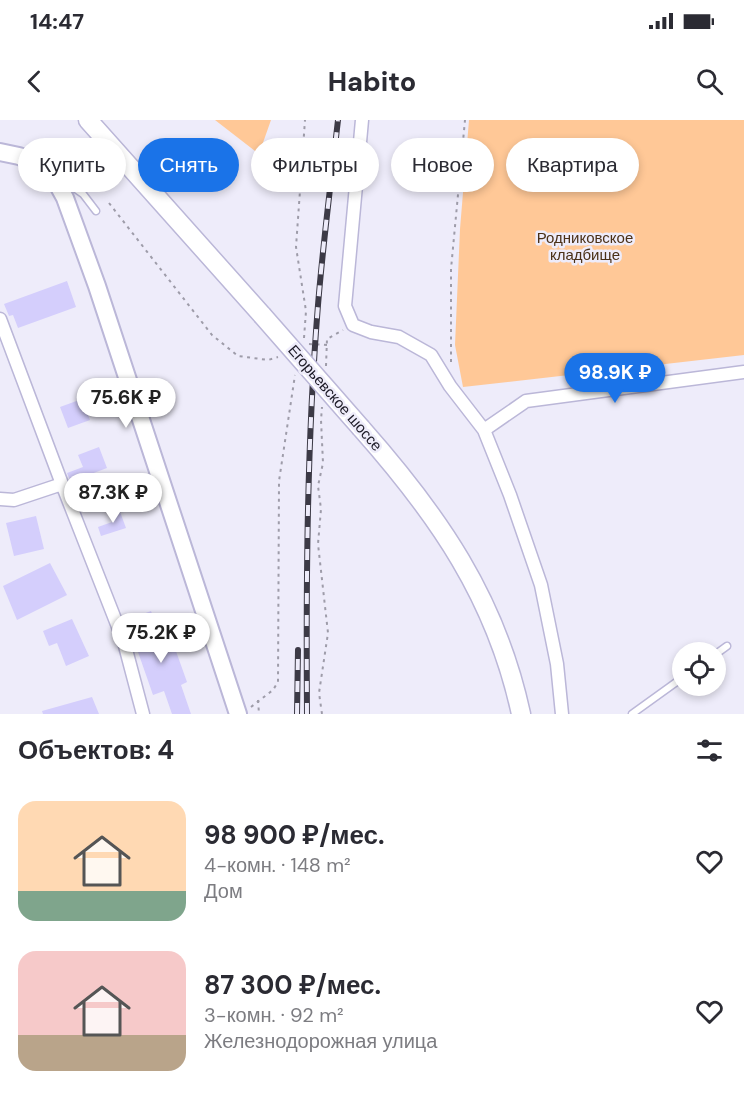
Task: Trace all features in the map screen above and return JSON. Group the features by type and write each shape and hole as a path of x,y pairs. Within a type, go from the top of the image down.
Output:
{"main road":[{"name":"Егорьевское шоссе","path":"88,120 361,428 429,510 466,566 498,636 520,714"},
{"path":"0,153 18,156"},
{"path":"62,192 75,224 238,714"}],"street":[{"path":"362,120 345,306 353,325 371,332 399,337 431,355 450,386 484,430 510,495 541,585 557,664 562,714"},
{"path":"0,319 124,642 143,714"},
{"path":"484,430 526,401 744,372"},
{"path":"0,500 14,500 62,484"}],"lane":[{"path":"79,192 96,211"},
{"path":"632,714 672,685"}],"path":[{"path":"305,120 296,247 306,312 304,344 327,345"},
{"path":"450,386 451,269 465,120"},
{"path":"110,203 212,335 238,356 268,360 280,357"},
{"path":"326,368 327,339 353,325"},
{"path":"244,714 258,700 273,690 278,682 279,481 292,382 296,373"},
{"path":"322,714 319,693 328,633 318,544 321,509 318,486 323,463 321,420 323,400"},
{"path":"258,700 259,714"}],"green space":[{"path":"215,120 271,120 265,138 251,138 251,148"},
{"name":"Родниковское кладбище","path":"469,120 744,120 744,355 463,387 455,345 463,192 494,192 494,138 468,138"}],"building":[{"path":"67,281 76,307 18,328 13,315 9,316 4,304"},
{"path":"82,399 90,420 68,428 60,407"},
{"path":"99,447 107,468 91,474 96,485 75,494 67,473 83,467 78,455"},
{"path":"119,509 126,528 101,536 98,527 112,522 109,512"},
{"path":"36,516 44,549 14,556 6,523"},
{"path":"50,563 67,595 17,620 3,586"},
{"path":"151,611 163,643 172,640 187,682 181,685 191,714 172,714 164,691 153,695 138,652 142,651 130,619"},
{"path":"72,619 89,656 66,666 57,643 49,646 43,631"},
{"path":"92,697 99,714 43,714 42,711"}],"railway":[{"path":"307,714 309,458 314,356 338,120"},
{"path":"297,714 298,650"}]}
